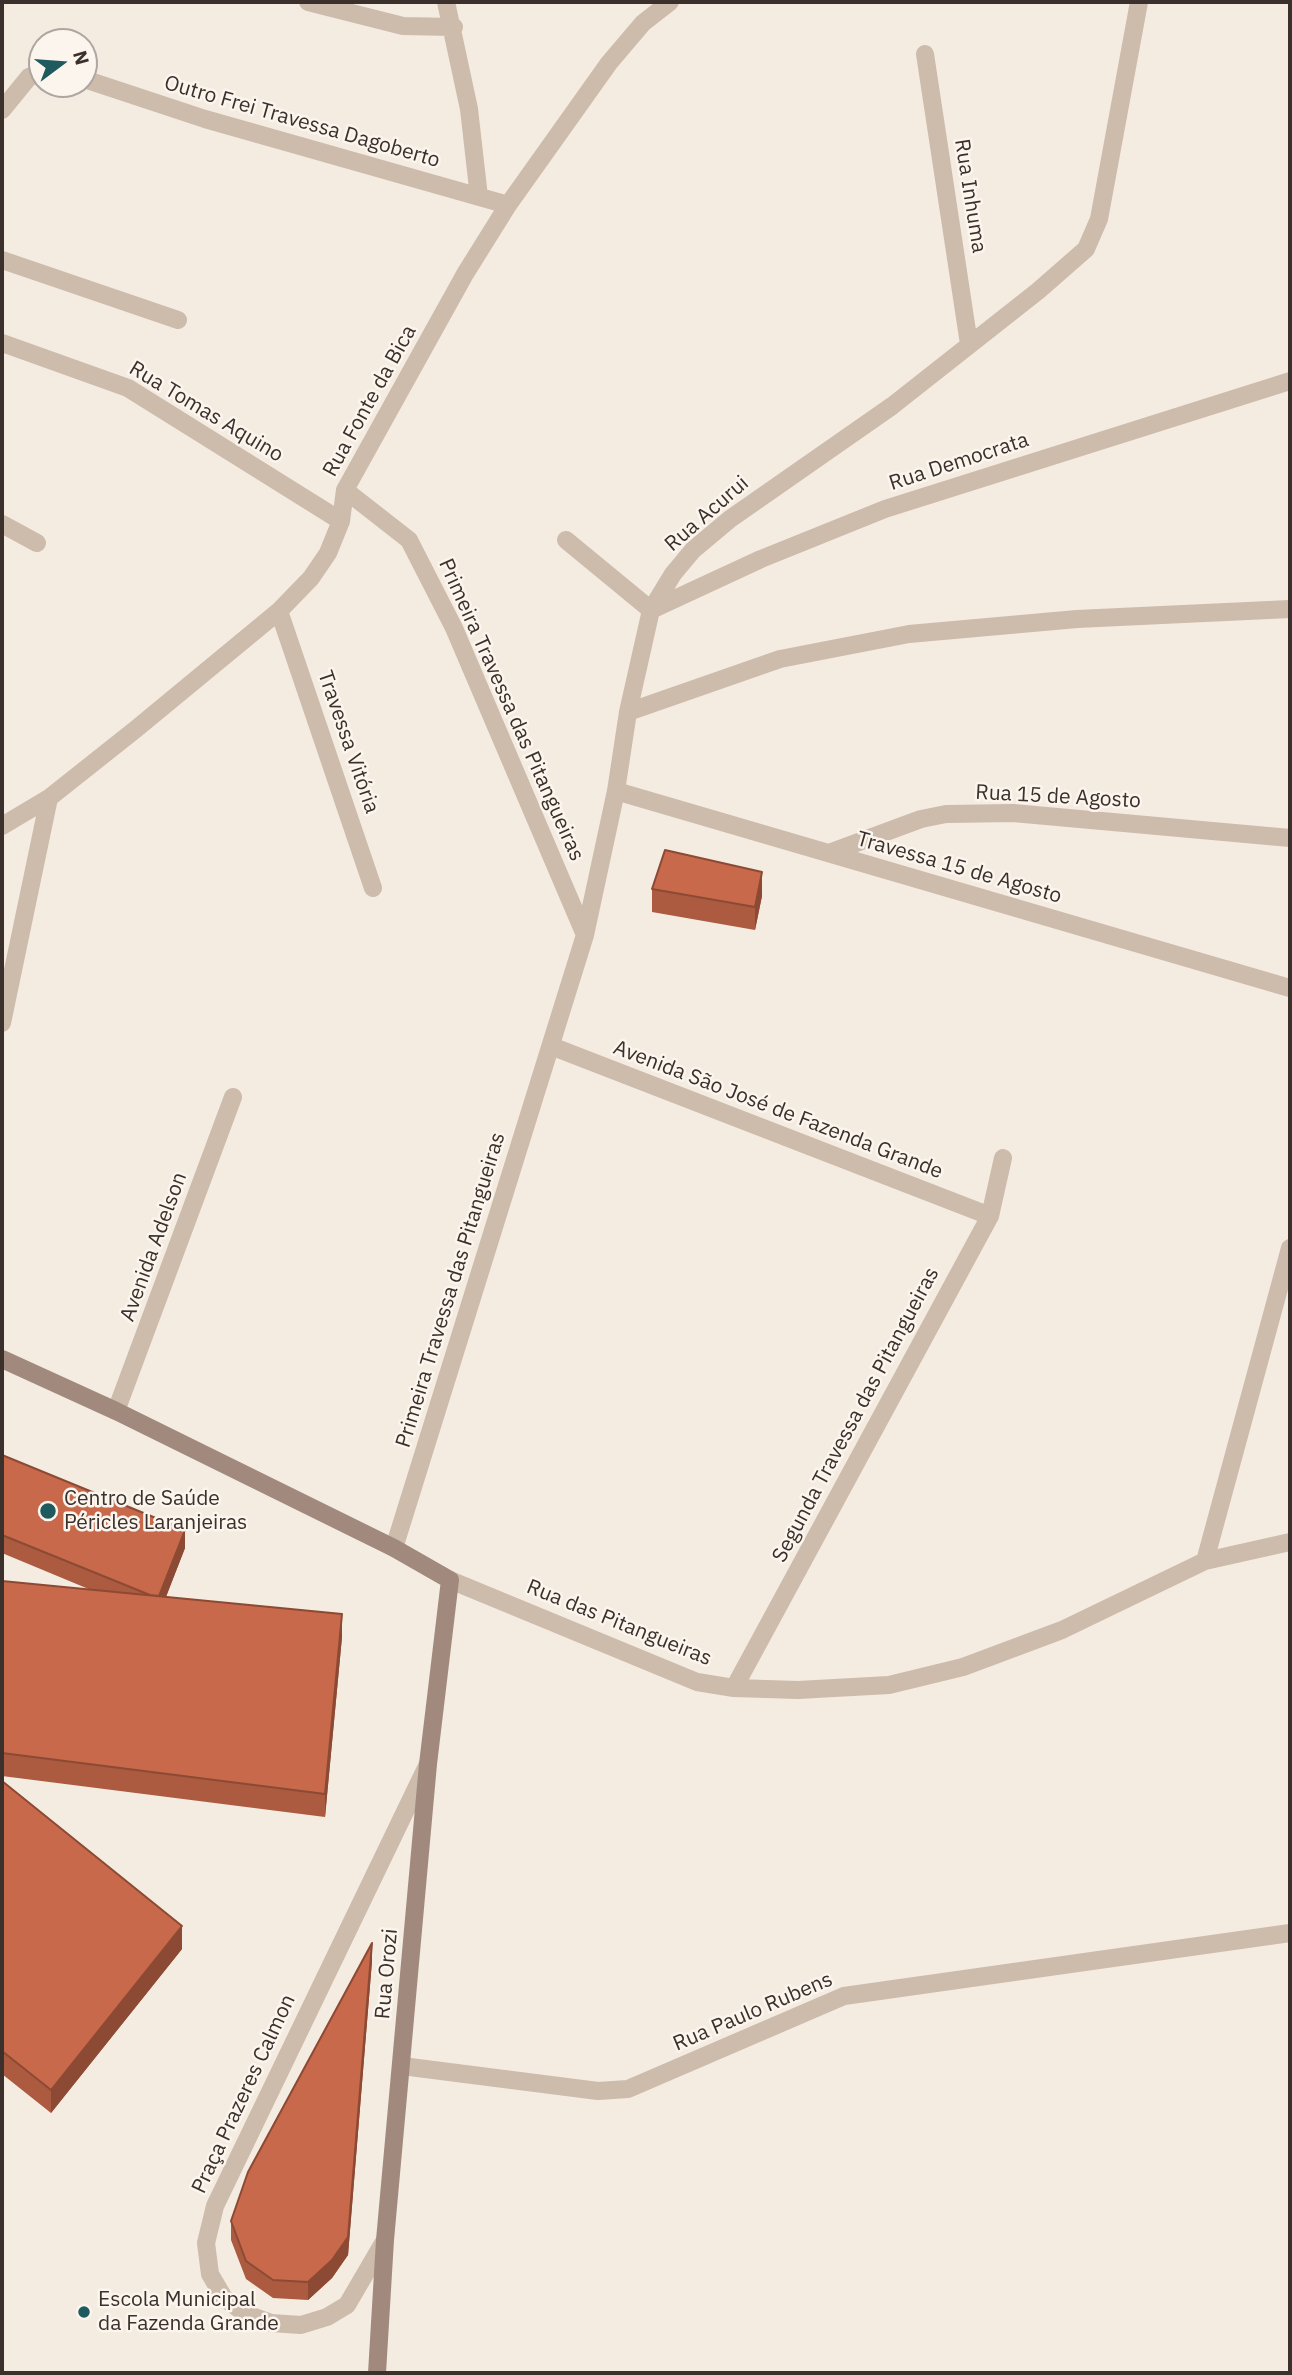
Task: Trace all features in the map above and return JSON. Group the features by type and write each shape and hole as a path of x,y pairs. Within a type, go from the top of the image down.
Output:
{"street":[{"path":"308,2 402,26 454,27"},
{"path":"446,2 454,27 469,109 479,197"},
{"name":"Rua Fonte da Bica","path":"2,826 49,798 279,611 310,578 328,553 341,521 345,490 465,274 508,205 609,63 643,23 670,2"},
{"name":"Rua Acurui","path":"551,1046 585,935 616,791 628,712 651,610 673,574 693,550 730,519 892,406 1057,275 1091,241 1099,219 1139,2"},
{"name":"Rua Inhuma","path":"925,54 969,345"},
{"path":"2,110 28,78"},
{"name":"Outro Frei Travessa Dagoberto","path":"98,84 205,119 508,205"},
{"path":"2,260 178,320"},
{"name":"Rua Tomas Aquino","path":"2,343 128,388 341,521"},
{"name":"Rua Democrata","path":"651,610 761,559 885,509 1290,382"},
{"name":"Primeira Travessa das Pitangueiras","path":"345,490 409,540 454,628 585,935"},
{"path":"2,524 37,543"},
{"path":"566,540 651,610"},
{"path":"628,712 780,659 909,634 1077,619 1290,609"},
{"name":"Travessa Vitória","path":"279,611 373,888"},
{"name":"Travessa 15 de Agosto","path":"616,791 1290,988"},
{"path":"2,1023 49,798"},
{"name":"Rua 15 de Agosto","path":"830,853 920,819 946,814 1013,813 1290,838"},
{"name":"Primeira Travessa das Pitangueiras","path":"394,1548 551,1046"},
{"name":"Avenida São José de Fazenda Grande","path":"551,1046 990,1216"},
{"name":"Avenida Adelson","path":"116,1411 233,1097"},
{"name":"Segunda Travessa das Pitangueiras","path":"734,1688 990,1216 1003,1158"},
{"path":"1205,1560 1290,1248"},
{"name":"Rua das Pitangueiras","path":"2,1359 116,1411 394,1548 450,1580 697,1682 734,1688 798,1690 889,1685 964,1667 1062,1630 1205,1560 1290,1542"},
{"name":"Rua Orozi","path":"377,2373 385,2240 428,1764 450,1580"},
{"name":"Praça Prazeres Calmon","path":"385,2240 347,2305 327,2317 301,2325 271,2323 247,2314 224,2298 210,2274 206,2243 215,2206 428,1764"},
{"name":"Rua Paulo Rubens","path":"402,2066 598,2091 628,2089 844,1996 1290,1933"}],"building":[{"path":"665,850 762,872 755,907 652,889"},
{"name":"Centro de Saúde Péricles Laranjeiras","path":"2,1455 185,1530 159,1596 150,1595 2,1535"},
{"path":"2,1581 342,1614 325,1794 2,1753"},
{"path":"2,1781 182,1926 51,2090 2,2051"},
{"path":"372,1943 348,2237 332,2260 308,2282 273,2280 246,2261 231,2221 248,2172"}],"place":[{"name":"Centro de Saúde Péricles Laranjeiras","path":"48,1511"},
{"name":"Escola Municipal da Fazenda Grande","path":"84,2312"}]}
